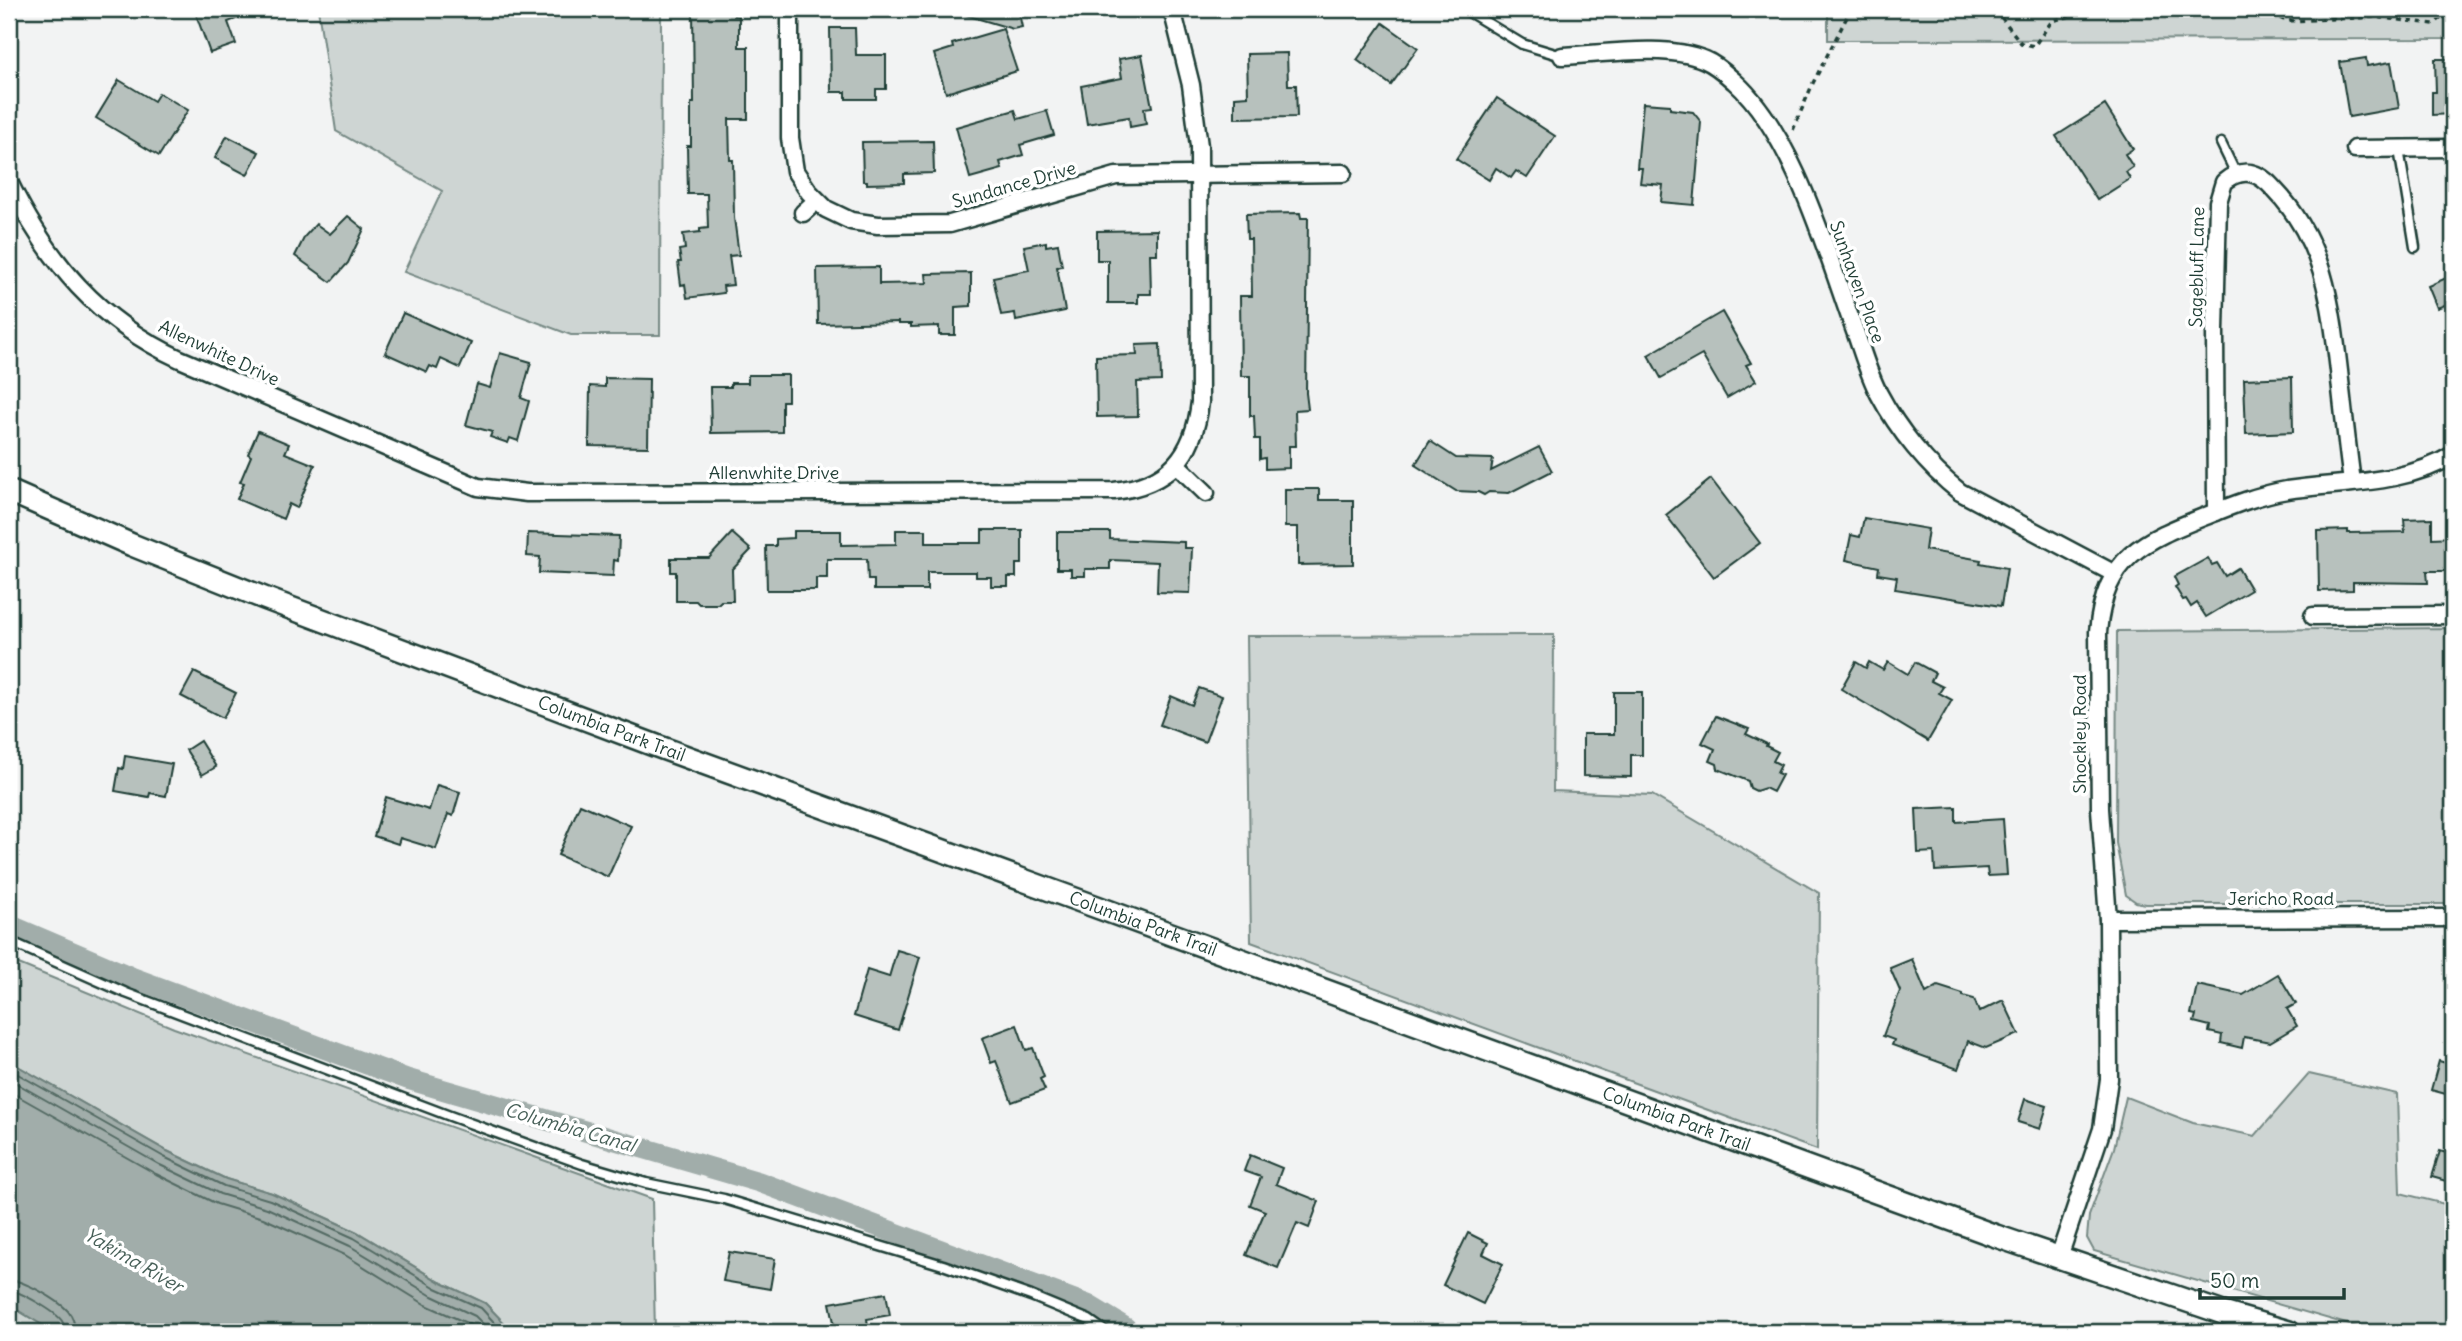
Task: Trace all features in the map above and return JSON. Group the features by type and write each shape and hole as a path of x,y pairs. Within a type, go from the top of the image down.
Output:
{"main road":[{"name":"Columbia Park Trail","path":"9,491 132,545 442,667 2059,1256 2289,1332"}],"street":[{"name":"Sundance Drive","path":"790,9 791,156 801,182 816,201 838,217 862,224 938,225 962,221 1116,176 1343,173"},
{"name":"Allenwhite Drive","path":"9,182 38,237 72,283 96,305 142,338 192,364 478,486 527,493 1114,491 1147,484 1176,464 1195,432 1200,402 1199,175 1196,116 1172,9"},
{"name":"Sunhaven Place","path":"1562,56 1670,52 1706,60 1724,71 1746,92 1765,116 1785,151 1815,221 1878,392 1923,457 1942,478 1960,492 2115,574"},
{"path":"2355,149 2453,148"},
{"path":"2236,174 2251,172 2259,175 2286,201 2301,221 2320,264 2332,314 2352,482"},
{"name":"Sagebluff Lane","path":"2216,512 2215,331 2218,202 2224,182 2236,174"},
{"path":"803,213 816,201"},
{"name":"Shockley Road","path":"2059,1256 2094,1156 2107,1104 2110,1045 2108,919 2100,810 2098,632 2101,608 2115,574 2127,557 2161,534 2259,495 2410,473 2453,455"},
{"path":"1176,464 1206,493"},
{"path":"2313,616 2453,615"},
{"name":"Jericho Road","path":"2108,919 2453,918"}],"lane":[{"path":"1464,9 1522,44 1562,56"},
{"path":"2221,143 2236,174"},
{"path":"2399,149 2415,247"},
{"path":"9,942 126,993 582,1164 646,1183 724,1199 943,1265 1031,1296 1089,1320 1106,1332"}],"path":[{"path":"1785,151 1813,83 1851,9"},
{"path":"1995,9 2021,43 2034,46 2052,21 2096,9"},
{"path":"2262,9 2286,21 2375,17 2434,24 2448,9"}],"shaded area":[{"path":"318,9 661,9 660,335 571,335 404,272 442,191 336,131"},
{"path":"1828,9 2453,9 2453,39 1828,40"},
{"path":"2453,628 2453,904 2146,904 2136,902 2126,895 2116,843 2117,631"},
{"path":"1554,635 1553,791 1652,795 1819,893 1817,1150 1251,942 1247,636"},
{"path":"9,960 174,1028 652,1199 655,1332 513,1332 485,1303 440,1282 357,1232 272,1193 226,1179 167,1151 9,1061"},
{"path":"2309,1074 2397,1094 2400,1193 2453,1206 2453,1332 2374,1332 2094,1251 2087,1238 2089,1216 2114,1148 2126,1097 2193,1123 2255,1136"},
{"path":"9,1305 54,1332 9,1332"}],"water":[{"name":"Yakima River","path":"9,1061 167,1151 226,1179 272,1193 357,1232 440,1282 485,1303 513,1332 54,1332 9,1305"}],"building":[{"path":"194,9 259,10 228,22 236,44 210,53"},
{"path":"693,9 734,9 734,16 739,16 739,47 748,47 748,119 729,119 734,218 739,255 729,256 733,285 723,286 724,293 687,298 685,284 681,285 678,262 681,262 679,250 685,249 683,234 708,228 707,194 688,194 687,146 691,146 691,103 694,103"},
{"path":"960,9 1018,9 1022,27 1013,29 959,13"},
{"path":"1383,23 1418,48 1391,85 1357,60"},
{"path":"830,28 855,28 856,55 886,55 886,89 876,89 876,99 846,99 846,92 831,92"},
{"path":"1003,29 1017,71 946,93 934,54 953,48 952,44"},
{"path":"1287,53 1288,85 1296,85 1297,117 1235,118 1235,97 1248,96 1247,54"},
{"path":"1142,55 1152,107 1144,108 1146,124 1130,127 1129,117 1087,124 1081,86 1122,78 1119,59"},
{"path":"2366,58 2367,66 2391,62 2399,108 2349,117 2340,62"},
{"path":"2435,59 2453,59 2453,114 2432,115 2432,92 2436,92"},
{"path":"119,80 154,101 159,93 188,110 159,156 96,118"},
{"path":"1497,98 1555,136 1527,178 1516,171 1511,178 1496,168 1489,180 1456,159"},
{"path":"1643,103 1670,105 1670,109 1693,112 1701,122 1694,205 1661,202 1663,185 1640,183 1642,168 1637,168"},
{"path":"2105,105 2133,149 2125,154 2133,167 2126,172 2130,179 2097,200 2056,136"},
{"path":"1015,110 1018,119 1047,111 1054,135 1020,145 1023,155 1000,162 1002,169 970,178 956,127"},
{"path":"227,136 259,152 247,175 215,158"},
{"path":"933,141 934,173 904,174 904,183 867,184 867,181 863,181 862,142"},
{"path":"1300,213 1301,218 1308,218 1308,409 1295,410 1296,446 1289,446 1289,468 1265,469 1265,458 1260,459 1260,439 1255,439 1254,416 1250,416 1250,376 1241,376 1240,296 1252,296 1251,239 1247,239 1246,214"},
{"path":"348,216 364,229 348,263 331,282 295,256 305,236 316,224 330,234"},
{"path":"1157,230 1157,254 1150,254 1151,294 1138,294 1138,303 1108,303 1108,260 1097,260 1097,231"},
{"path":"1046,242 1046,246 1058,244 1062,266 1057,267 1065,311 1016,321 1015,313 1001,315 993,277 1029,270 1024,246"},
{"path":"879,267 879,284 927,283 926,274 971,273 971,306 955,307 955,335 939,335 939,326 911,327 911,324 898,322 818,324 817,268"},
{"path":"2453,275 2453,302 2437,308 2428,286"},
{"path":"1722,312 1751,363 1746,365 1756,381 1727,398 1702,355 1661,378 1648,355"},
{"path":"403,313 471,343 460,368 441,359 437,369 430,366 427,372 385,353"},
{"path":"1160,344 1161,381 1137,382 1138,416 1097,417 1096,356 1137,355 1136,345"},
{"path":"500,353 531,362 521,398 529,401 518,441 510,438 508,443 490,437 492,432 466,425 477,384 490,388"},
{"path":"748,375 788,375 788,401 782,401 782,432 711,433 710,387 731,387 731,383 748,383"},
{"path":"2292,377 2293,432 2246,434 2244,379"},
{"path":"605,378 649,379 648,447 589,446 590,386 605,387"},
{"path":"258,431 289,444 285,453 315,465 297,508 289,504 283,519 237,499 244,483 240,482 251,456 248,454"},
{"path":"1430,441 1456,458 1493,459 1491,471 1539,447 1552,471 1509,493 1489,492 1484,495 1478,492 1456,491 1415,465"},
{"path":"1711,479 1760,543 1714,577 1666,515"},
{"path":"1285,489 1319,489 1319,500 1353,500 1353,564 1298,565 1298,527 1285,527"},
{"path":"1864,518 1928,529 1925,550 1981,560 1980,563 2007,568 2001,606 1895,589 1897,577 1878,574 1879,567 1846,560 1851,535 1860,537"},
{"path":"2432,518 2432,538 2453,537 2453,571 2427,571 2428,583 2353,582 2353,590 2319,591 2318,531 2405,532 2404,519"},
{"path":"896,530 926,530 926,543 982,543 982,530 1022,530 1022,564 1016,564 1016,577 1008,577 1008,586 991,586 991,577 976,577 976,572 927,572 927,590 874,590 874,580 868,580 867,559 827,559 827,578 816,578 816,590 767,590 766,546 776,546 776,539 794,538 794,531 841,531 841,545 896,544"},
{"path":"1057,532 1110,532 1110,539 1184,542 1184,548 1192,548 1190,593 1157,592 1158,562 1110,560 1110,569 1085,569 1085,576 1071,576 1071,569 1057,569"},
{"path":"528,533 619,536 618,561 614,560 613,576 539,573 540,557 527,556"},
{"path":"732,533 751,550 732,570 733,601 699,604 696,601 676,601 676,572 671,572 671,558 709,558"},
{"path":"2208,558 2212,565 2217,563 2225,576 2238,568 2251,590 2206,617 2197,603 2191,607 2186,599 2183,600 2175,587 2178,585 2174,577"},
{"path":"1856,662 1866,668 1869,662 1883,670 1888,662 1908,674 1915,662 1935,673 1931,681 1943,687 1939,693 1952,700 1928,741 1841,689"},
{"path":"194,672 236,693 223,718 181,696"},
{"path":"1199,688 1222,696 1205,742 1160,725 1171,696 1192,705"},
{"path":"1614,692 1642,692 1642,755 1631,755 1631,777 1583,776 1583,734 1614,734"},
{"path":"1716,716 1749,729 1746,734 1778,752 1773,761 1781,765 1777,773 1782,775 1773,792 1765,788 1756,791 1750,788 1748,781 1718,769 1717,764 1710,761 1715,749 1702,743"},
{"path":"200,741 216,767 202,775 186,750"},
{"path":"125,756 172,764 166,796 150,793 149,797 115,791 119,768 123,769"},
{"path":"437,785 460,792 453,816 448,814 436,849 400,838 398,844 374,836 386,797 429,810"},
{"path":"580,804 631,826 608,877 558,855"},
{"path":"1956,807 1956,822 2003,819 2007,875 1988,876 1987,868 1935,871 1934,852 1918,853 1916,809"},
{"path":"897,950 920,957 898,1030 854,1016 867,970 889,977"},
{"path":"1912,959 1926,993 1938,986 1963,994 1974,999 1979,1012 2003,1000 2019,1034 1986,1048 1968,1041 1958,1069 1892,1045 1894,1040 1883,1036 1900,991 1890,968"},
{"path":"2278,974 2296,1004 2287,1009 2297,1026 2270,1042 2244,1037 2242,1048 2221,1043 2222,1035 2209,1032 2210,1026 2194,1022 2196,1015 2191,1014 2197,985 2243,995"},
{"path":"1017,1025 1026,1050 1033,1048 1044,1077 1040,1079 1045,1090 1012,1102 996,1061 991,1063 982,1038"},
{"path":"2439,1061 2453,1065 2453,1096 2431,1090"},
{"path":"2025,1099 2047,1106 2040,1129 2018,1122"},
{"path":"2440,1151 2453,1155 2453,1183 2432,1177"},
{"path":"1250,1155 1282,1168 1276,1184 1319,1201 1309,1228 1297,1223 1278,1268 1246,1255 1265,1211 1250,1205 1261,1177 1244,1171"},
{"path":"1468,1233 1488,1243 1483,1254 1503,1264 1483,1304 1443,1285"},
{"path":"729,1252 775,1259 770,1289 723,1281"},
{"path":"886,1293 890,1315 867,1319 869,1332 836,1332 830,1303"}],"waterway":[{"name":"Columbia Canal","path":"9,925 131,977 407,1079 759,1182 1088,1305 1129,1332"}]}
